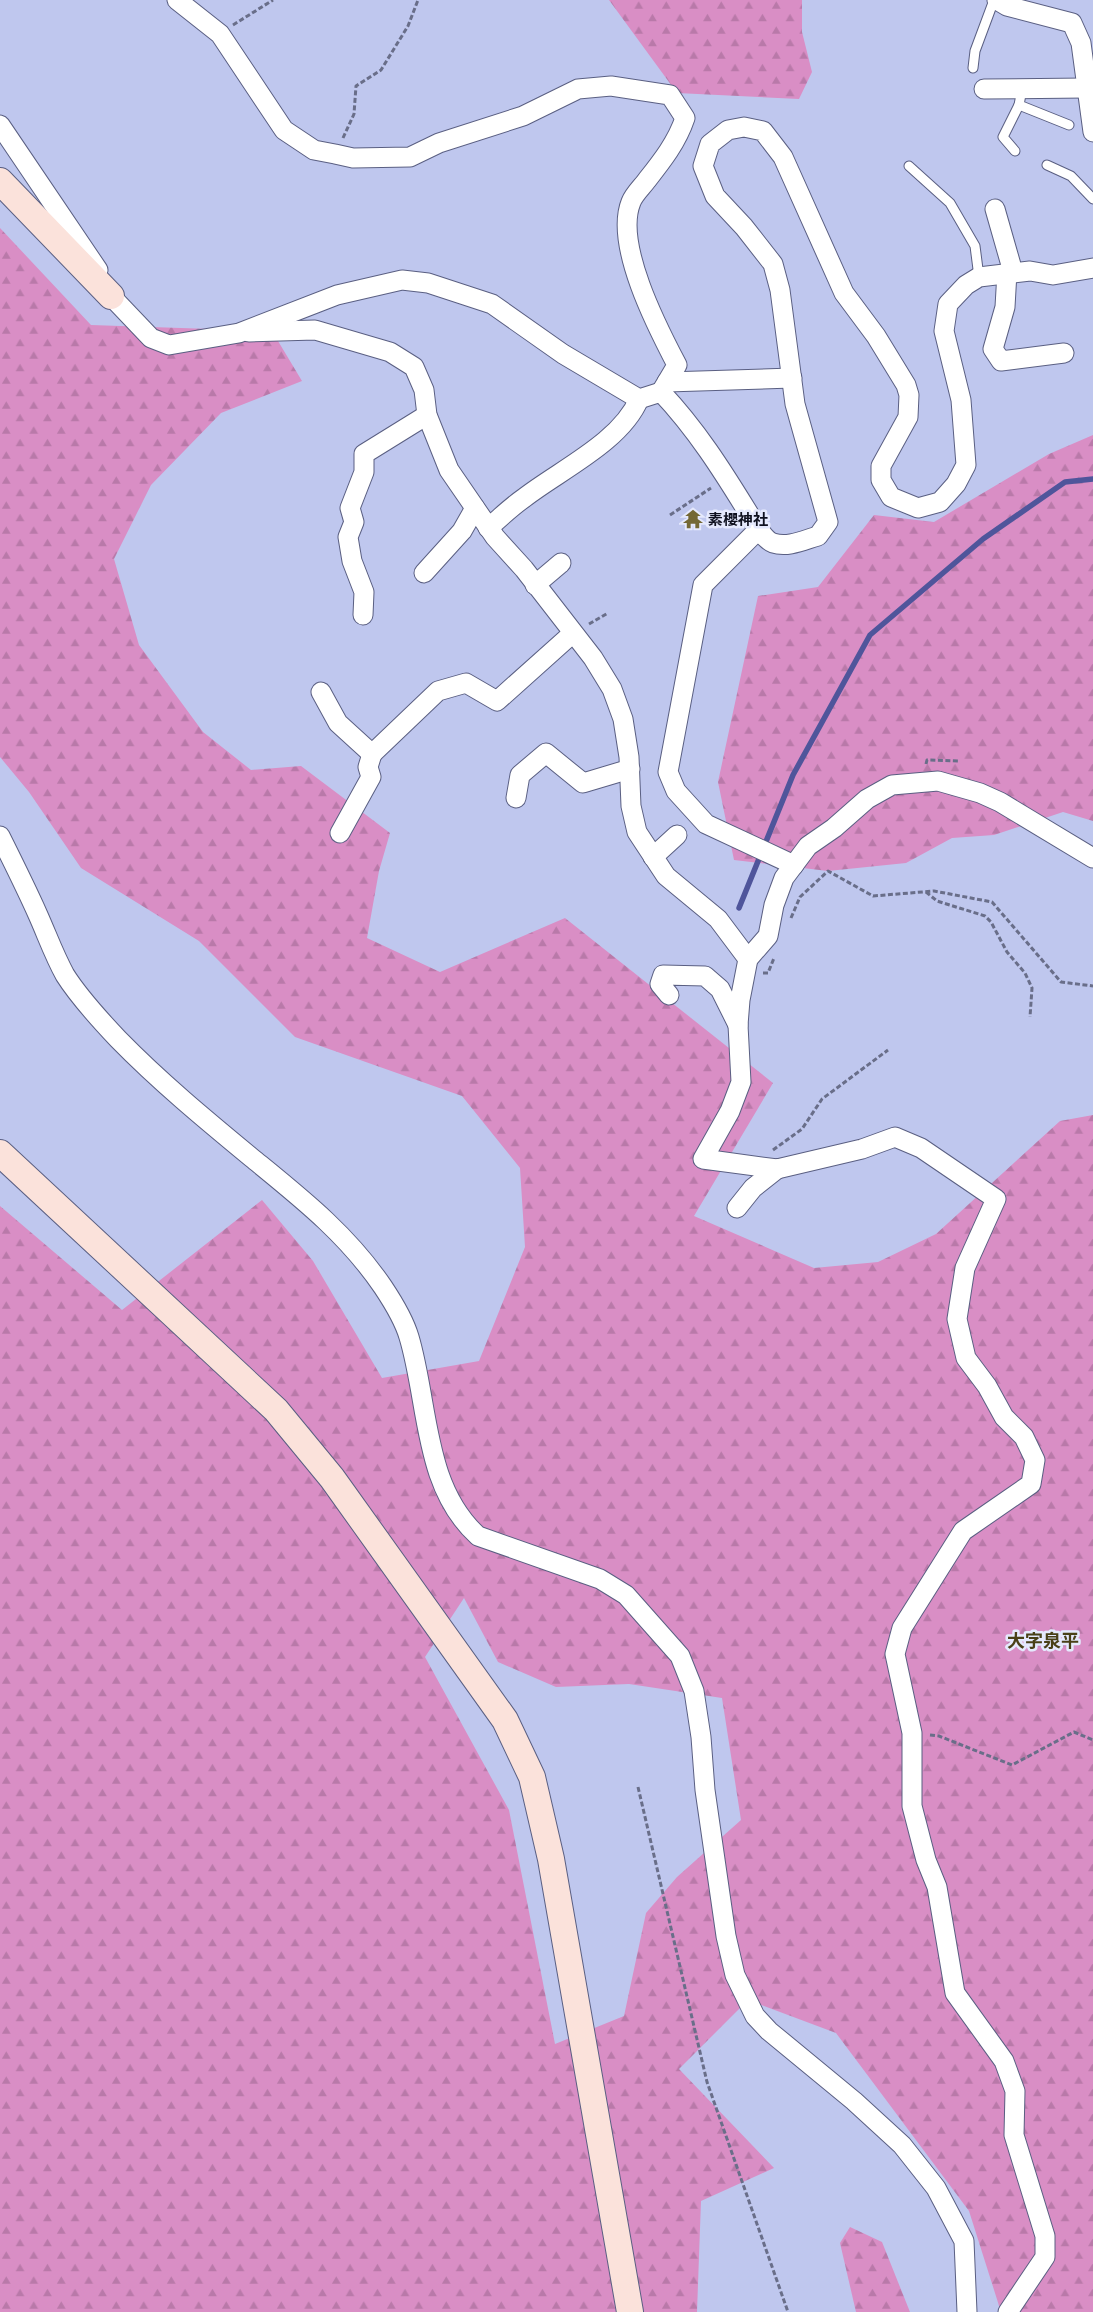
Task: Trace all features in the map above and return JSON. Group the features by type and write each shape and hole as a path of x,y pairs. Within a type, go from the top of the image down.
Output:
{"street":[{"path":"177,0 220,34 284,130 314,150 353,158 410,157 439,143 522,116 578,89 611,86 670,95 685,118 680,133 631,202 627,227 629,251 656,326 677,365 664,387"},
{"path":"996,0 1007,6 1072,23 1081,43 1093,132"},
{"path":"984,89 1020,97 1086,88"},
{"path":"0,124 99,271 107,292"},
{"path":"664,387 759,528 771,542 787,545 818,536 828,522 795,404 780,290 773,264 744,227 715,196 704,166 710,144 728,130 744,127 763,131 783,157 844,294 876,336 906,385 909,396 908,417 881,466 881,480 892,496 918,508 940,502 956,484 966,465 961,400 944,331 948,304 966,285 980,276 1010,272 1053,274 1093,268"},
{"path":"0,181 151,338 169,345 239,333 315,330 390,352 414,367 424,390 427,415 449,470 488,528 574,633 593,658 612,689 623,719 630,769 631,806 637,832 666,876 718,919 747,967"},
{"path":"995,209 1010,272 1005,307 993,349 1002,360 1064,353"},
{"path":"239,333 337,295 402,280 428,283 492,304 563,354 640,400"},
{"path":"488,528 524,498 616,432 635,410 640,400 664,387 792,378"},
{"path":"363,614 364,592 352,561 348,538 354,522 350,508 366,484 364,454 427,415"},
{"path":"424,573 462,531 474,508"},
{"path":"759,528 703,585 668,772 676,791 706,824 794,865"},
{"path":"536,585 561,563"},
{"path":"340,832 371,777 368,767 372,754 438,691 466,683 497,700 574,633"},
{"path":"321,692 338,722 372,754"},
{"path":"516,798 520,775 546,753 583,783 630,769"},
{"path":"1008,2312 1045,2257 1045,2236 1014,2135 1015,2091 1004,2061 955,1993 938,1887 926,1860 912,1806 912,1733 895,1654 902,1628 964,1531 1031,1484 1035,1460 1024,1437 1004,1417 987,1386 966,1358 956,1319 965,1268 996,1199 921,1148 895,1138 862,1149 777,1169 703,1159 730,1111 741,1082 738,1025 747,967 768,936 774,905 784,878 808,846 834,828 867,799 892,785 938,781 980,793 1000,802 1093,858"},
{"path":"653,857 677,835"},
{"path":"0,836 38,917 48,943 66,977 89,1006 117,1038 178,1097 328,1221 367,1264 391,1299 408,1335 422,1392 428,1442 446,1491 464,1523 478,1536 600,1579 626,1595 680,1656 694,1692 701,1737 706,1799 726,1936 735,1974 755,2016 769,2031 854,2101 902,2145 936,2188 964,2242 967,2312"},
{"path":"669,995 660,984 663,975 705,976 720,989 738,1025"},
{"path":"0,1153 276,1410 332,1478 505,1720 532,1777 550,1858 630,2312"},
{"path":"737,1208 753,1188 777,1169"}],"lane":[{"path":"973,68 975,51 996,0"},
{"path":"1015,151 1003,137 1020,97 1068,125"},
{"path":"1047,165 1071,176 1093,199"},
{"path":"909,166 950,203 975,246 980,276"}],"path":[{"path":"220,34 272,0"},
{"path":"335,154 354,114 356,86 381,70 408,26 418,0"},
{"path":"670,516 726,477"},
{"path":"789,922 800,897 828,871 873,896 934,891 992,902 1061,982 1093,986"},
{"path":"926,892 937,901 985,916 991,922 998,939 1025,973 1032,988 1030,1017"},
{"path":"747,967 768,973 775,956"},
{"path":"753,1166 802,1129 822,1099 888,1050"},
{"path":"912,1733 939,1736 1012,1765 1074,1732 1093,1740"},
{"path":"638,1787 707,2082 788,2312"}],"green space":[{"path":"609,0 802,0 802,32 812,72 799,99 677,93"},
{"path":"0,228 91,325 272,331 302,381 221,413 151,485 114,559 139,645 203,732 251,770 301,766 390,833 379,871 367,938 440,972 565,918 773,1083 694,1216 814,1268 878,1262 936,1234 1060,1121 1093,1115 1093,2312 1001,2312 969,2211 836,2033 748,2000 679,2069 774,2168 701,2201 697,2312 0,2312 0,1206 122,1310 262,1200 313,1261 382,1378 479,1361 525,1247 520,1168 462,1096 295,1037 199,941 81,868 29,792 0,757","holes":["464,1598 498,1662 556,1687 629,1684 722,1698 741,1820 677,1877 646,1913 624,2016 555,2044 509,1810 425,1657"]},
{"path":"1093,435 1093,821 1063,812 994,835 952,838 906,863 828,871 734,860 718,782 758,596 818,587 874,515 934,522 1049,454"},
{"path":"850,2227 882,2242 910,2312 856,2312 840,2243"}],"waterway":[{"path":"739,908 793,775 870,635 983,539 1065,482 1093,479"}],"place":[{"name":"素櫻神社","path":"693,519"}],"district":[{"name":"大字泉平","path":"1043,1640"}]}
